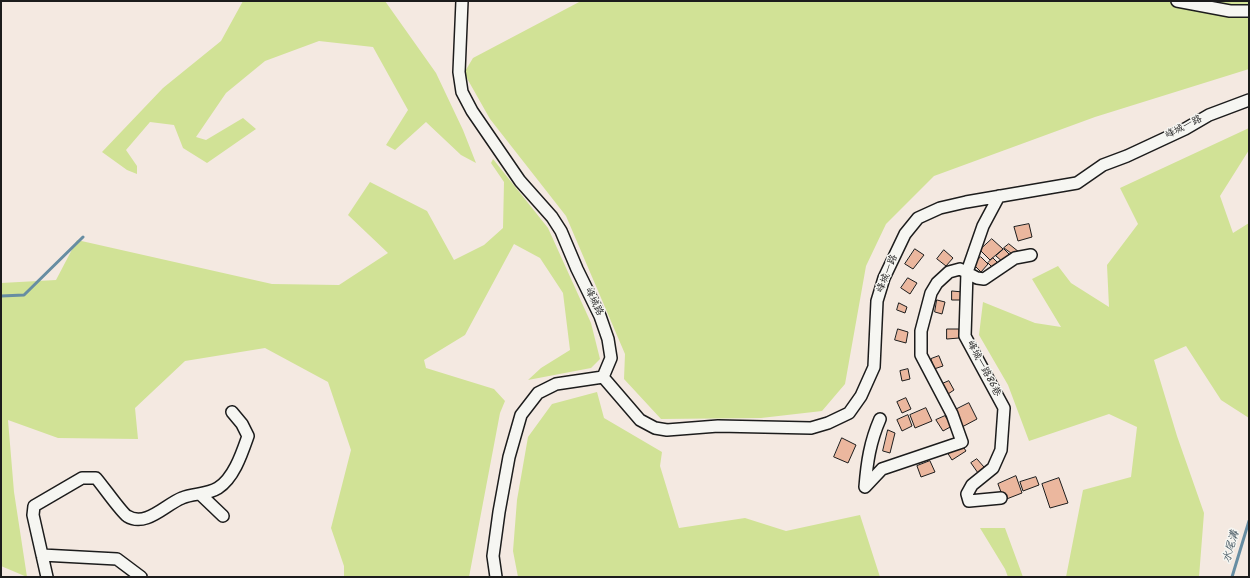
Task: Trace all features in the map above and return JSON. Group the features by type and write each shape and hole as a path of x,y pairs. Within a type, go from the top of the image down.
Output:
{"street":[{"name":"峰城路","path":"462,1 459,72 462,92 472,112 507,163 520,181 552,217 561,231 577,269 600,316 608,339 611,358 604,377"},
{"path":"1177,1 1230,11 1249,11"},
{"name":"峰城一路","path":"604,377 640,420 655,428 667,430 718,426 811,428 828,423 849,413 861,396 874,367 877,301 884,278 905,234 918,218 940,208 999,196 1076,184 1103,165 1127,156 1185,129 1209,115 1249,100"},
{"name":"峰城一路86巷","path":"999,196 983,226 967,272 965,336 1004,408 1001,450 993,468 972,485 967,494 969,501 1001,498"},
{"path":"880,419 871,438 867,460 865,487 882,469 962,442 952,414 921,355 921,331 931,293 937,283 949,272 960,269 977,278 984,279 1015,258 1030,255"},
{"path":"488,577 493,556 509,457 521,415 538,393 556,384 604,377"},
{"path":"47,577 33,515 34,506 82,478 96,478 126,515 137,519 152,516 182,498 218,488 234,468 248,436 242,424 232,412"},
{"path":"200,494 223,516"},
{"path":"42,555 116,559 141,577"},
{"path":"493,556 496,577"}],"green space":[{"path":"243,1 385,1 436,73 463,130 476,163 461,155 426,122 395,150 386,145 408,110 373,47 319,41 265,61 226,93 196,137 206,140 243,118 256,129 207,163 183,148 174,125 150,122 126,150 137,166 137,174 127,170 102,152 163,88 221,41"},
{"path":"581,1 1249,1 1249,69 1095,117 934,176 886,224 866,266 845,384 822,411 761,418 661,419 624,379 625,354 566,216 490,119 464,73 473,58"},
{"path":"1249,128 1249,150 1220,196 1233,233 1249,223 1249,418 1221,400 1186,346 1154,360 1177,436 1204,513 1199,577 1066,577 1083,490 1131,477 1137,427 1109,414 1029,441 1008,385 979,335 983,302 1035,323 1061,327 1032,279 1058,266 1071,283 1109,307 1107,265 1138,224 1120,188"},
{"path":"493,159 548,228 591,323 600,359 591,368 528,380 541,368 570,350 563,293 540,258 514,244 465,335 424,360 426,368 494,389 505,401 500,413 469,577 344,577 344,566 331,528 351,450 328,382 265,348 185,361 135,408 138,439 58,438 8,420 14,492 27,577 1,566 1,283 56,280 77,240 272,284 339,285 388,253 348,215 370,182 427,211 454,260 484,245 503,228 504,182 491,163"},
{"path":"597,392 604,418 662,452 660,466 679,528 745,518 786,531 860,515 880,577 518,577 513,551 517,500 528,437 552,404"},
{"path":"980,528 1005,528 1023,577 1008,577 1005,569"}],"building":[{"path":"1029,224 1032,237 1018,241 1014,227"},
{"path":"992,239 1003,249 990,260 980,250"},
{"path":"1009,244 1019,252 1015,256 1004,248"},
{"path":"915,249 924,255 913,269 905,264"},
{"path":"1004,249 1011,256 1004,263 996,256"},
{"path":"944,250 953,258 946,266 937,259"},
{"path":"981,257 988,264 981,272 973,264"},
{"path":"993,258 1001,266 996,271 988,263"},
{"path":"908,278 917,283 910,294 901,288"},
{"path":"952,291 963,292 962,300 952,300"},
{"path":"937,300 945,302 942,314 935,312"},
{"path":"899,303 907,307 905,313 897,310"},
{"path":"898,329 908,332 906,343 895,340"},
{"path":"947,329 959,329 959,338 947,339"},
{"path":"939,356 943,366 934,369 931,359"},
{"path":"908,369 910,379 902,381 900,371"},
{"path":"949,381 954,390 948,394 942,384"},
{"path":"906,398 911,409 902,413 897,402"},
{"path":"969,403 977,419 962,427 953,411"},
{"path":"926,408 932,421 915,428 910,415"},
{"path":"908,415 912,426 902,431 897,420"},
{"path":"945,416 952,426 943,431 936,420"},
{"path":"888,430 895,433 890,453 883,451"},
{"path":"842,438 856,445 848,463 834,457"},
{"path":"962,445 966,451 952,460 947,452"},
{"path":"977,459 984,467 978,473 971,463"},
{"path":"930,461 935,472 921,477 917,466"},
{"path":"1016,476 1022,493 1004,500 998,484"},
{"path":"1036,477 1039,485 1023,491 1020,482"},
{"path":"1059,478 1068,503 1050,508 1042,484"}],"waterway":[{"path":"1,296 24,295 83,237"},
{"name":"水尾溝","path":"1232,577 1249,521"}]}
